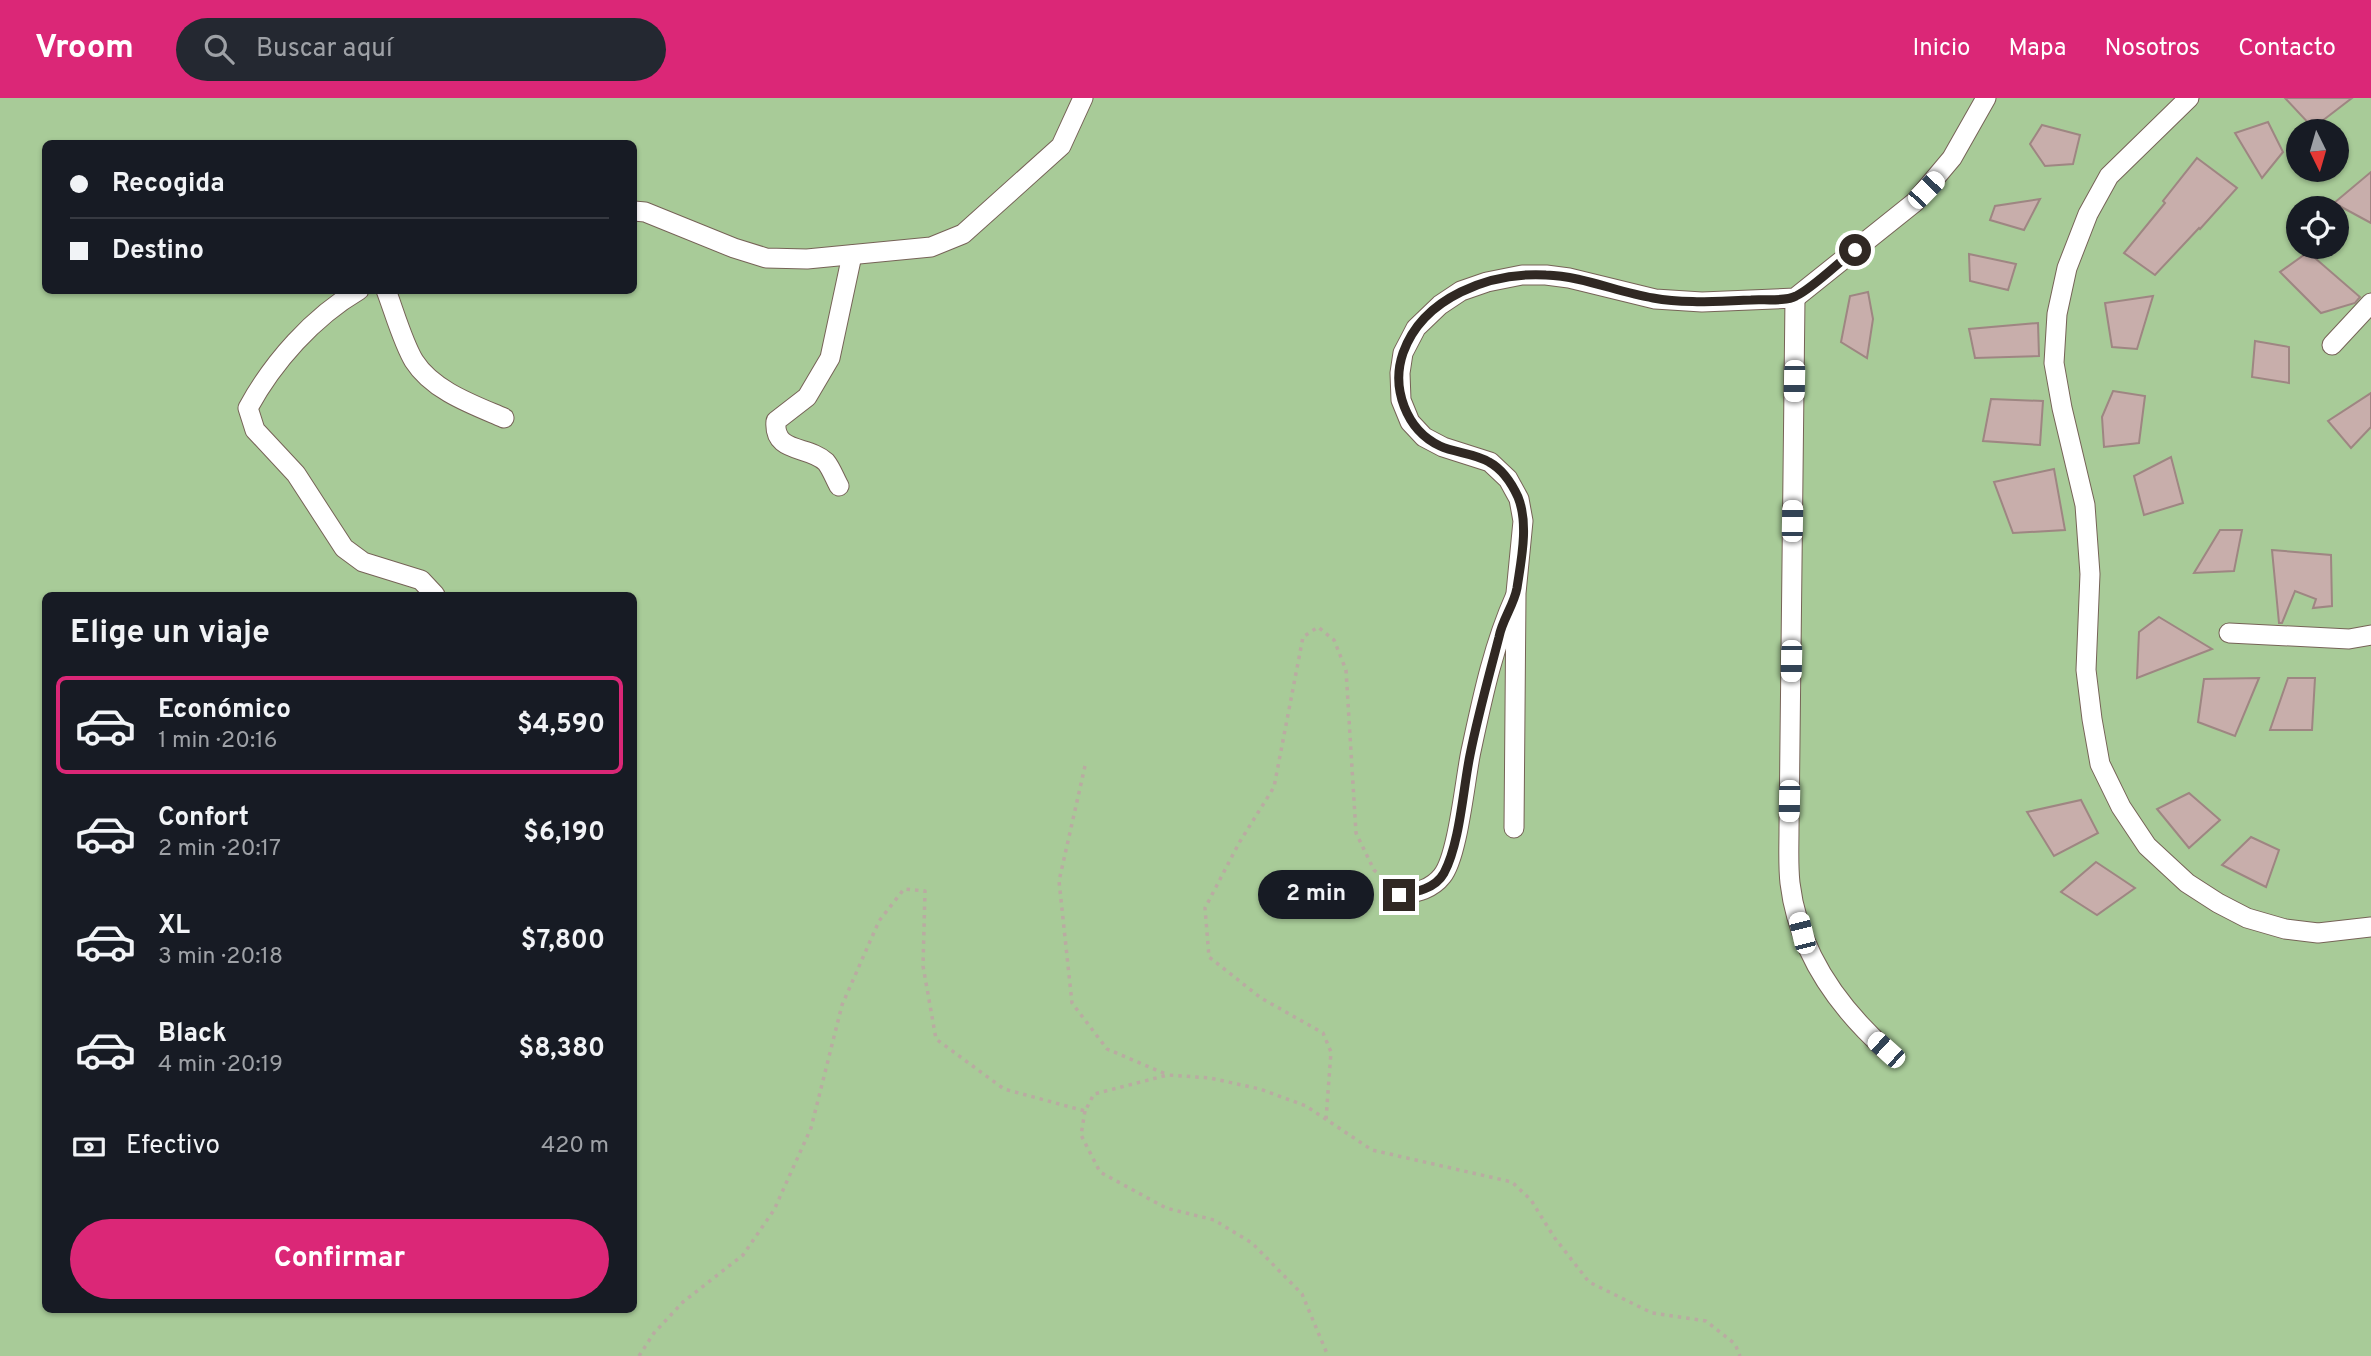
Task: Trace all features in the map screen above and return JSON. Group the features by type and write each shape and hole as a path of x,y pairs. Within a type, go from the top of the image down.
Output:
{"street":[{"path":"637,211 766,258 807,259 931,247 963,234 1061,146 1083,98"},
{"path":"1514,828 1516,593 1523,521 1519,499 1508,479 1490,462 1443,447 1424,437 1410,422 1401,400 1400,373 1403,354 1416,328 1440,305 1461,291 1487,282 1522,275 1569,278 1655,299 1702,302 1795,298 1915,202 1952,158 1986,98"},
{"path":"2189,98 2109,176 2088,214 2067,268 2057,314 2054,363 2085,505 2090,574 2086,670 2100,764 2121,807 2147,846 2187,883 2218,903 2247,918 2285,929 2318,933 2371,927"},
{"path":"839,486 825,461 782,442 775,432 776,421 807,397 830,358 852,255"},
{"path":"352,294 339,302 265,376 248,408 254,430 296,474 344,548 363,562 421,580 432,592"},
{"path":"388,294 414,361 434,382 470,403 504,418"},
{"path":"1795,298 1788,829 1790,884 1802,933 1821,973 1844,1008 1886,1050"},
{"path":"2332,345 2371,303"},
{"path":"1399,895 1425,890 1443,876 1452,851 1471,752 1500,630 1516,593"},
{"path":"2230,633 2349,639 2371,635"}],"path":[{"path":"1326,1119 1331,1052 1323,1033 1261,998 1209,957 1205,908 1239,843 1274,787 1303,637 1318,628 1334,640 1346,670 1356,833 1374,870 1399,895"},
{"path":"1085,766 1059,881 1072,1003 1107,1049 1168,1075"},
{"path":"639,1356 654,1333 682,1302 743,1255 774,1210 811,1128 842,1005 879,921 904,889 925,891 923,966 936,1039 1004,1089 1085,1111"},
{"path":"1328,1356 1302,1294 1252,1242 1214,1220 1166,1208 1100,1172 1081,1135 1085,1111 1094,1094 1168,1075 1210,1078 1260,1089 1306,1106 1372,1150 1512,1182 1531,1199 1554,1237 1589,1282 1652,1313 1706,1321 1735,1344 1740,1356"}],"green space":[{"path":"0,98 2371,98 2371,1356 0,1356"}],"building":[{"path":"2285,98 2352,98 2325,119 2305,119"},
{"path":"2268,122 2283,152 2262,178 2235,133"},
{"path":"2042,125 2080,135 2073,164 2045,166 2030,144"},
{"path":"2197,158 2237,188 2155,275 2124,253"},
{"path":"2371,172 2371,223 2349,211 2349,196 2342,196"},
{"path":"2040,199 2024,230 1990,220 1995,206"},
{"path":"1969,254 2016,264 2008,290 1970,281"},
{"path":"2298,259 2316,259 2360,297 2355,303 2321,313 2280,272"},
{"path":"1868,292 1873,319 1867,358 1841,342 1850,296"},
{"path":"2153,296 2137,349 2112,347 2105,303"},
{"path":"2038,323 2039,356 1975,358 1969,329"},
{"path":"2255,341 2289,347 2289,383 2252,377"},
{"path":"2113,391 2145,396 2139,443 2104,447 2102,417"},
{"path":"2371,393 2371,427 2351,448 2328,421"},
{"path":"1991,399 2043,401 2040,445 1983,441"},
{"path":"2171,457 2183,503 2144,515 2134,476"},
{"path":"2054,469 2065,530 2013,533 1994,482"},
{"path":"2220,530 2242,530 2234,571 2194,573"},
{"path":"2272,550 2331,555 2332,606 2313,608 2316,599 2295,591 2282,623 2279,623"},
{"path":"2159,617 2212,649 2137,678 2139,632"},
{"path":"2259,678 2235,736 2198,722 2204,679"},
{"path":"2288,678 2315,678 2312,730 2270,730"},
{"path":"2189,793 2220,820 2189,848 2157,809"},
{"path":"2081,800 2098,833 2054,856 2027,812"},
{"path":"2251,837 2279,850 2266,887 2222,865"},
{"path":"2096,862 2135,888 2097,915 2061,892"}],"route":[{"path":"1399,895 1425,890 1443,876 1452,851 1471,752 1500,630 1516,593 1523,521 1519,499 1508,479 1490,462 1443,447 1424,437 1410,422 1401,400 1400,373 1403,354 1416,328 1440,305 1461,291 1487,282 1522,275 1569,278 1655,299 1702,302 1795,298 1855,250"}]}
